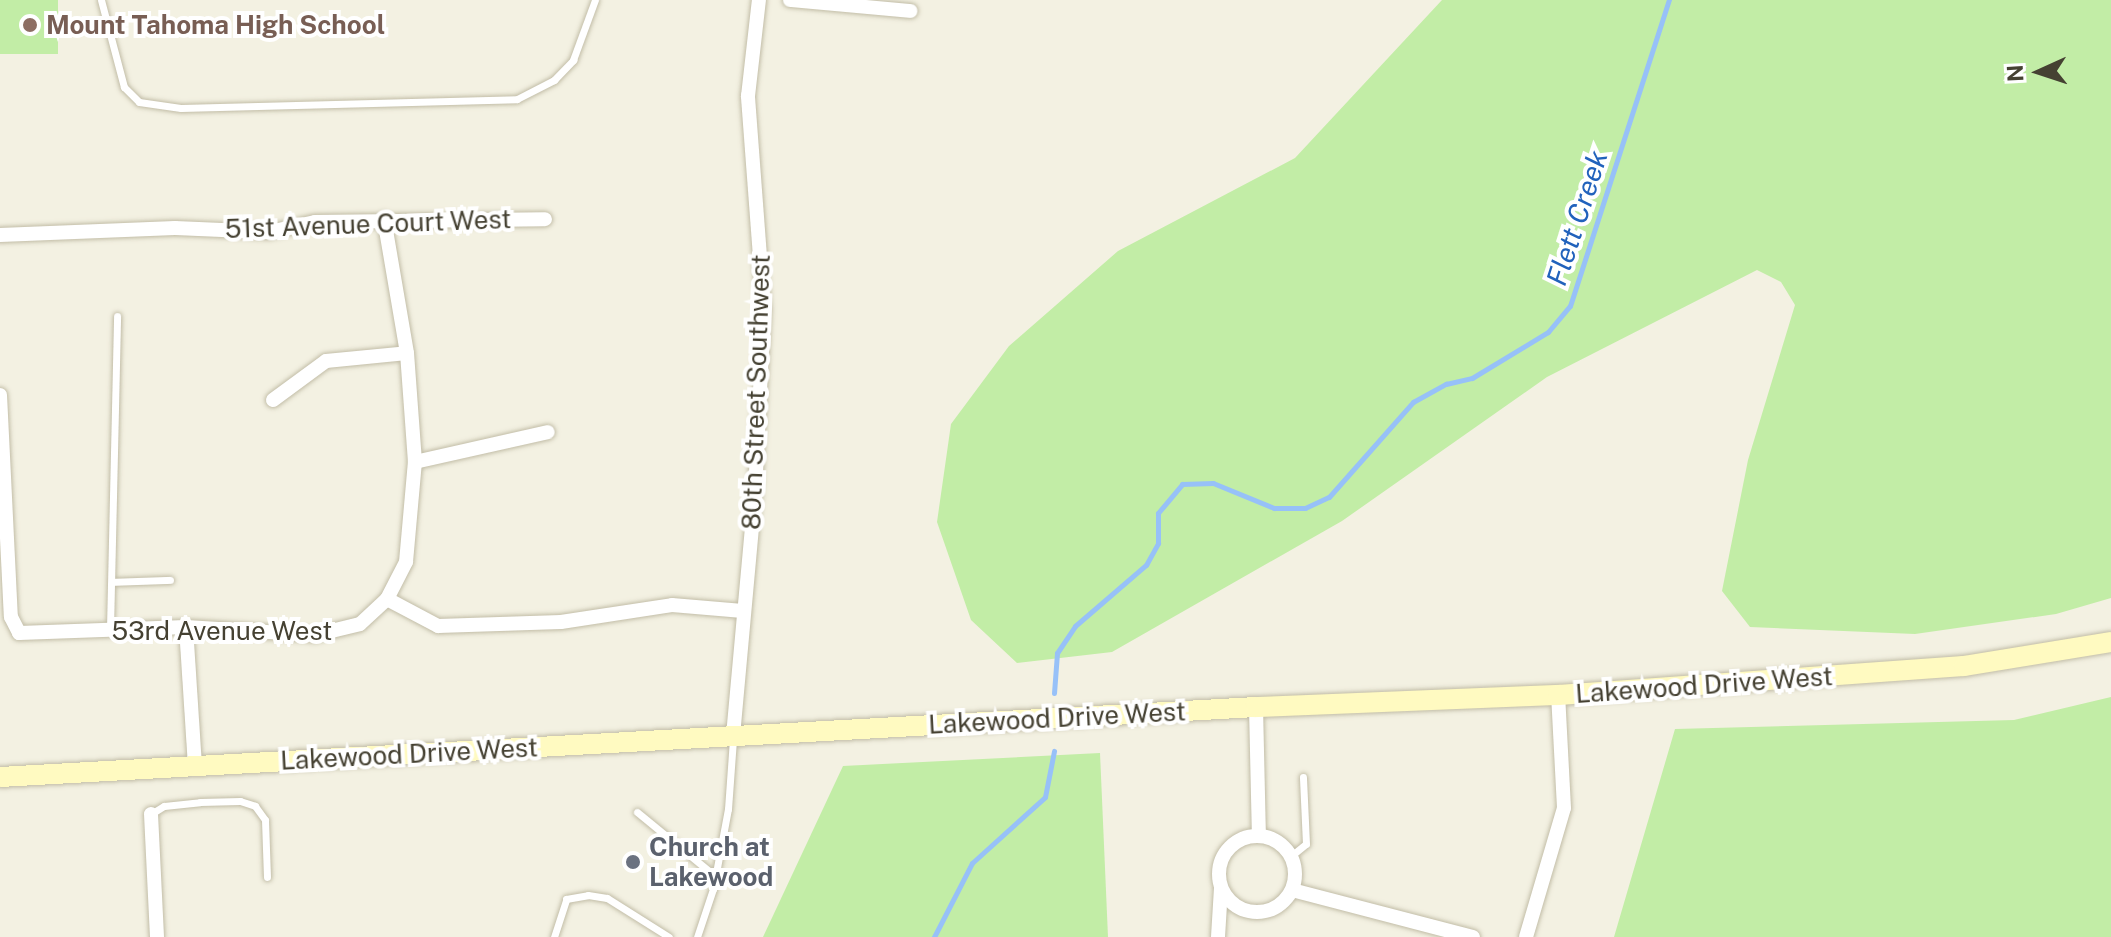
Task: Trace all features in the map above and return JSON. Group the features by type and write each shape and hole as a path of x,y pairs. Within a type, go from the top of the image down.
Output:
{"main road":[{"name":"Lakewood Drive West","path":"0,777 1256,707 1558,695 1964,666 2111,642"}],"street":[{"name":"80th Street Southwest","path":"733,736 764,310 748,96 759,0"},
{"path":"790,0 910,11"},
{"path":"384,219 407,353 415,462 406,562 387,599 438,626 561,622 672,605 743,611"},
{"name":"51st Avenue Court West","path":"0,235 175,228 269,232 315,222 545,219"},
{"path":"273,400 326,361 407,353"},
{"path":"0,395 0,420"},
{"name":"53rd Avenue West","path":"0,420 11,617 19,633 186,627 332,633 360,624 387,599"},
{"path":"415,462 548,432"},
{"path":"186,627 195,766"},
{"path":"1526,937 1564,808 1558,695"},
{"path":"1256,707 1259,836"},
{"path":"151,814 157,937"},
{"path":"1218,937 1219,875 1226,852 1259,836 1282,845 1291,856 1292,890 1275,908 1249,912 1228,899 1221,888"},
{"path":"1292,890 1427,931 1473,937"}],"lane":[{"path":"101,0 124,87 139,102 181,108 517,99 554,80 573,60 595,0"},
{"path":"110,631 117,316"},
{"path":"112,582 170,580"},
{"path":"697,937 715,876 728,809 733,736"},
{"path":"1291,856 1306,844 1303,777"},
{"path":"151,814 164,806 200,802 240,801 255,806 265,820 267,877"},
{"path":"637,812 715,876"},
{"path":"554,937 566,899 588,895 607,898 669,937"}],"green space":[{"name":"Mount Tahoma High School","path":"0,0 58,0 58,54 0,54"},
{"path":"1442,0 2111,0 2111,598 2056,614 1915,634 1750,627 1722,591 1748,460 1795,305 1781,282 1757,270 1547,377 1342,521 1112,652 1017,663 971,620 937,522 951,424 1009,346 1118,251 1295,158"},
{"path":"2111,697 2111,937 1614,937 1675,729 2014,720"},
{"path":"1100,753 1108,937 763,937 843,766"}],"waterway":[{"name":"Flett Creek","path":"1054,693 1057,653 1075,626 1146,565 1158,543 1158,513 1182,484 1213,483 1274,508 1305,508 1329,497 1413,402 1446,384 1472,378 1548,332 1570,306 1669,0"},
{"name":"Flett Creek","path":"934,937 972,863 1045,797 1054,751"}],"place":[{"name":"Mount Tahoma High School","path":"30,25"},
{"name":"Church at Lakewood","path":"633,862"}]}
